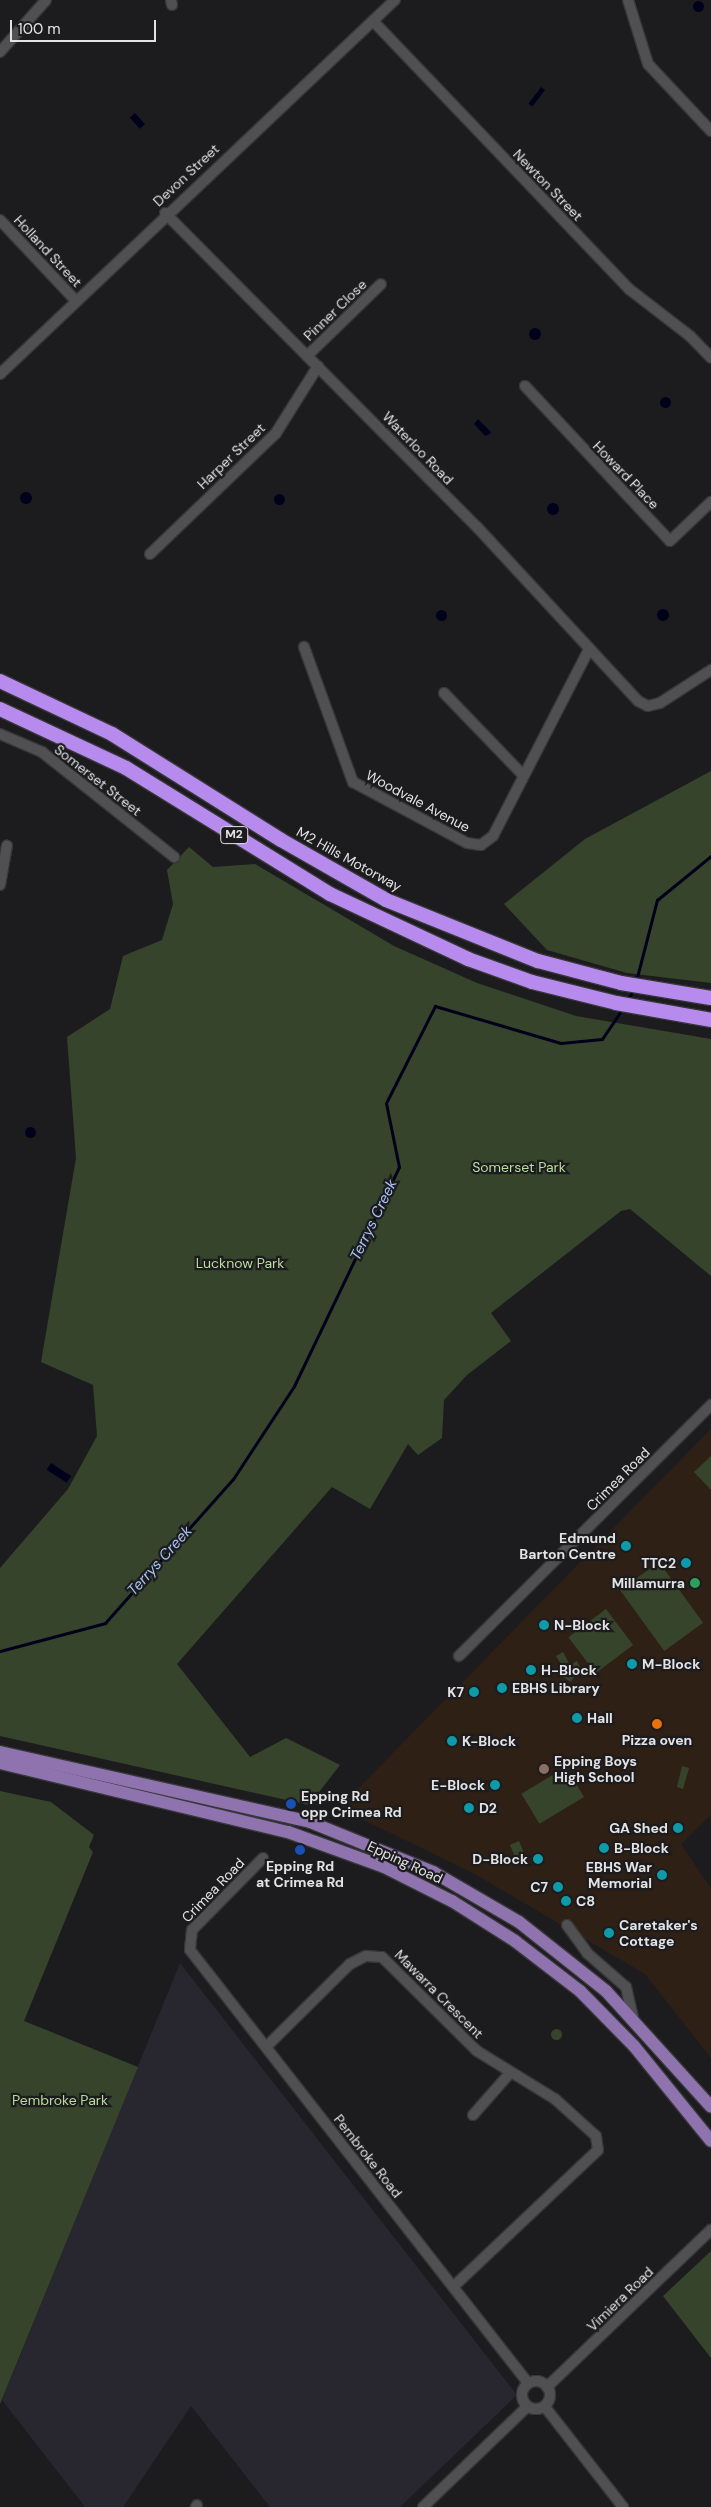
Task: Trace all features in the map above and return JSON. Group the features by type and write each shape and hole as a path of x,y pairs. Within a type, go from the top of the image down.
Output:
{"highway":[{"name":"M2 Hills Motorway","path":"0,681 112,734 339,876 476,940 621,983 710,998"},
{"name":"M2","path":"0,709 126,768 330,894 468,959 607,1001 709,1020"}],"main road":[{"name":"Epping Road","path":"0,1752 257,1808 354,1837 433,1872 519,1922 633,2017 711,2107"},
{"name":"Epping Road","path":"0,1763 288,1832 384,1867 452,1901 515,1941 580,1992 634,2046 711,2141"}],"street":[{"name":"Devon Street","path":"0,374 165,213 395,0"},
{"path":"628,0 648,64 711,131"},
{"path":"0,52 41,2"},
{"name":"Newton Street","path":"373,21 628,289 711,358"},
{"name":"Waterloo Road","path":"165,213 477,527 588,651 648,706 711,670"},
{"name":"Holland Street","path":"0,220 76,301"},
{"name":"Pinner Close","path":"307,356 381,284"},
{"name":"Harper Street","path":"150,554 276,433 318,366"},
{"name":"Howard Place","path":"525,386 670,541 711,502"},
{"name":"Woodvale Avenue","path":"304,647 353,782 468,843 481,845 493,836 588,651"},
{"path":"444,693 523,775"},
{"name":"Somerset Street","path":"0,734 42,752 174,857"},
{"path":"0,886 7,846"},
{"name":"Crimea Road","path":"459,1656 711,1405"},
{"name":"Crimea Road","path":"188,1944 192,1930 263,1858"},
{"path":"567,1925 587,1953 626,1987 633,2017"},
{"name":"Pembroke Road","path":"188,1944 528,2383"},
{"name":"Mawarra Crescent","path":"266,2047 350,1964 375,1955 390,1961 468,2044 510,2073 556,2100 600,2145 453,2286"},
{"path":"473,2115 510,2073"},
{"name":"Vimiera Road","path":"548,2387 711,2230"},
{"path":"527,2406 522,2394 528,2383 541,2382 548,2387 550,2395 545,2407"},
{"path":"422,2507 527,2406 545,2407 623,2507"}],"shaded area":[{"name":"Epping Boys High School","path":"711,1429 711,1815 681,1844 711,1889 711,2058 645,1974 473,1873 339,1808"},
{"path":"180,1963 517,2395 400,2507 270,2507 191,2406 123,2507 85,2507 2,2400"}],"green space":[{"path":"711,771 711,983 627,973 547,950 504,904 585,839"},
{"name":"Lucknow Park","path":"189,847 213,867 255,864 394,946 477,983 576,1016 711,1039 711,1276 630,1209 621,1211 491,1313 511,1341 467,1375 444,1400 442,1438 418,1455 408,1444 370,1509 332,1487 177,1664 250,1757 286,1738 340,1765 309,1805 0,1736 0,1568 68,1489 97,1436 93,1385 41,1362 76,1158 67,1037 110,1009 123,956 162,940 173,904 167,870"},
{"path":"711,1456 711,1490 694,1472"},
{"path":"659,1562 703,1623 664,1651 620,1590"},
{"path":"606,1609 633,1645 596,1673 568,1637"},
{"path":"563,1652 570,1665 577,1661 580,1667 571,1682 557,1673 564,1669 556,1656"},
{"path":"682,1766 689,1768 683,1789 677,1787"},
{"path":"566,1767 584,1797 539,1824 521,1794"},
{"name":"Pembroke Park","path":"0,1791 51,1802 94,1835 89,1847 93,1852 24,2021 138,2067 0,2404"},
{"path":"519,1841 528,1861 519,1865 510,1845"},
{"path":"556,2028 562,2034 556,2040 550,2034"},
{"path":"711,2251 711,2358 663,2296"}],"water":[{"path":"698,0 704,6 698,12 692,6"},
{"path":"541,87 545,90 532,107 528,104"},
{"path":"135,113 145,124 140,129 130,118"},
{"path":"535,328 541,334 535,340 529,334"},
{"path":"665,396 671,402 665,408 659,402"},
{"path":"478,419 491,432 490,434 485,436 474,424"},
{"path":"26,492 32,498 26,504 20,498"},
{"path":"279,493 285,499 279,505 273,499"},
{"path":"553,503 559,509 553,515 547,509"},
{"path":"441,609 447,615 441,621 435,615"},
{"path":"663,609 669,615 663,621 657,615"},
{"path":"30,1126 36,1132 30,1138 24,1132"},
{"path":"51,1463 71,1476 67,1483 47,1470"}],"waterway":[{"name":"Terrys Creek","path":"636,981 657,900 711,856"},
{"name":"Terrys Creek","path":"627,1001 634,989"},
{"name":"Terrys Creek","path":"0,1651 105,1623 233,1479 294,1386 399,1167 386,1103 435,1006 561,1043 602,1039 623,1008"}],"place":[{"name":"Edmund Barton Centre","path":"626,1546"},
{"name":"TTC2","path":"686,1563"},
{"name":"Millamurra","path":"695,1583"},
{"name":"N-Block","path":"544,1625"},
{"name":"M-Block","path":"632,1664"},
{"name":"H-Block","path":"531,1670"},
{"name":"EBHS Library","path":"502,1688"},
{"name":"K7","path":"474,1692"},
{"name":"Hall","path":"577,1718"},
{"name":"Pizza oven","path":"657,1724"},
{"name":"K-Block","path":"452,1741"},
{"name":"Epping Boys High School","path":"544,1769"},
{"name":"E-Block","path":"495,1785"},
{"name":"Epping Rd opp Crimea Rd","path":"291,1804"},
{"name":"D2","path":"469,1808"},
{"name":"GA Shed","path":"678,1828"},
{"name":"B-Block","path":"604,1848"},
{"name":"Epping Rd at Crimea Rd","path":"300,1850"},
{"name":"D-Block","path":"538,1859"},
{"name":"EBHS War Memorial","path":"662,1875"},
{"name":"C7","path":"558,1887"},
{"name":"C8","path":"566,1901"},
{"name":"Caretaker's Cottage","path":"609,1933"}],"park label":[{"name":"Somerset Park","path":"519,1167"}]}
